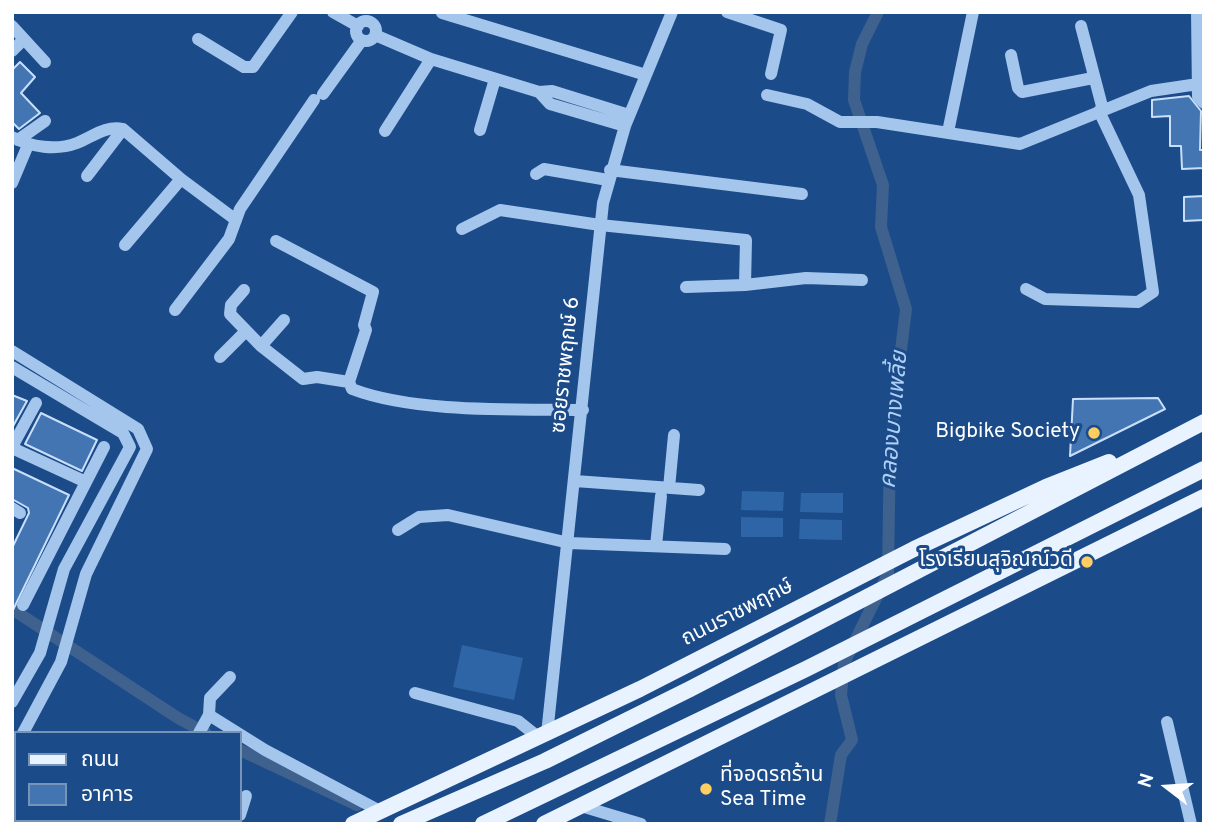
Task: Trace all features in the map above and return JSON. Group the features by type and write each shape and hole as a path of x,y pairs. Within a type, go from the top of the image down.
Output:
{"main road":[{"name":"ถนนราชพฤกษ์","path":"401,824 545,761 898,583 1204,422"},
{"name":"ถนนราชพฤกษ์","path":"353,824 543,736 914,549 1081,472 1145,451"},
{"path":"483,824 806,669 1204,469"},
{"path":"544,824 1204,497"}],"street":[{"path":"198,39 244,67 253,67 292,12"},
{"path":"333,12 358,26"},
{"name":"ซอยราชพฤกษ์ 6","path":"543,736 569,543 600,225 609,175 627,121 672,12"},
{"path":"727,12 781,30 781,43 771,74"},
{"path":"948,132 973,12"},
{"path":"1197,12 1198,97 1204,103"},
{"path":"442,13 646,75"},
{"path":"362,40 357,34 358,26 364,22 374,23 431,60 539,92 552,91 627,121"},
{"path":"362,40 370,40 374,23"},
{"path":"12,26 45,62"},
{"path":"1027,289 1045,299 1138,302 1153,292 1139,195 1101,111 1081,26"},
{"path":"12,51 24,39"},
{"path":"175,310 229,239 236,220 319,97 362,40"},
{"path":"1011,55 1018,88 1023,92 1093,78"},
{"path":"386,131 431,60"},
{"path":"480,130 495,79"},
{"path":"767,95 807,104 836,120 868,121 1020,144 1162,89 1198,84"},
{"path":"12,183 19,141 45,121"},
{"path":"19,141 62,146 111,128 123,128 181,179 236,220"},
{"path":"87,176 123,128"},
{"path":"536,174 544,169 802,194"},
{"path":"125,245 181,179"},
{"path":"462,229 500,210 600,225 743,238 746,240 745,285"},
{"path":"276,242 373,292 364,325 366,331 349,382"},
{"path":"686,287 745,285 806,278 862,280"},
{"path":"244,290 231,304 230,314 261,346 303,379 325,377 349,382 355,390 397,400 491,408 583,411"},
{"path":"261,346 284,320"},
{"path":"220,357 246,331"},
{"path":"12,351 138,429 147,449 86,574 61,662 24,731"},
{"path":"12,367 123,433 130,447 64,569 40,653 12,704 30,717"},
{"path":"36,403 12,448 86,482"},
{"path":"656,546 674,435"},
{"path":"23,605 104,447"},
{"path":"575,481 665,492 699,490"},
{"path":"398,530 419,517 447,515 569,543 725,549"},
{"path":"200,731 209,715 210,698 230,677"},
{"path":"415,693 518,721 543,736"},
{"path":"209,715 235,731"},
{"path":"1167,722 1191,824"},
{"path":"242,736 380,811"},
{"path":"242,809 246,796"},
{"path":"581,806 641,824"}],"shaded area":[{"path":"742,491 784,492 783,511 741,510"},
{"path":"801,493 843,493 843,513 800,512"},
{"path":"741,517 783,518 783,537 741,537"},
{"path":"800,519 842,520 842,540 799,539"},
{"path":"462,645 523,658 514,700 453,687"}],"building":[{"path":"20,62 35,77 21,93 40,113 19,129 12,122 12,70"},
{"path":"1189,96 1201,111 1200,150 1204,150 1204,168 1182,169 1181,146 1170,146 1170,116 1152,117 1152,100"},
{"path":"1204,196 1204,220 1184,221 1184,197"},
{"path":"12,395 27,401 12,428"},
{"name":"Bigbike Society","path":"1158,398 1165,409 1070,456 1073,399"},
{"path":"41,413 97,440 82,471 25,444"},
{"path":"12,468 69,495 12,612 12,548 29,513 28,508 12,499"}],"waterway":[{"name":"คลองบางเพลี้ย","path":"830,824 841,755 852,740 841,695 844,663 888,574 890,441 906,309 881,227 883,185 854,100 855,72 862,44 878,12"},
{"path":"12,609 178,718 202,731"},
{"path":"242,751 357,805"}],"place":[{"name":"Bigbike Society","path":"1094,433"},
{"name":"โรงเรียนสุจิณณ์วดี","path":"1087,562"},
{"name":"ที่จอดรถร้าน Sea Time","path":"706,789"}]}
